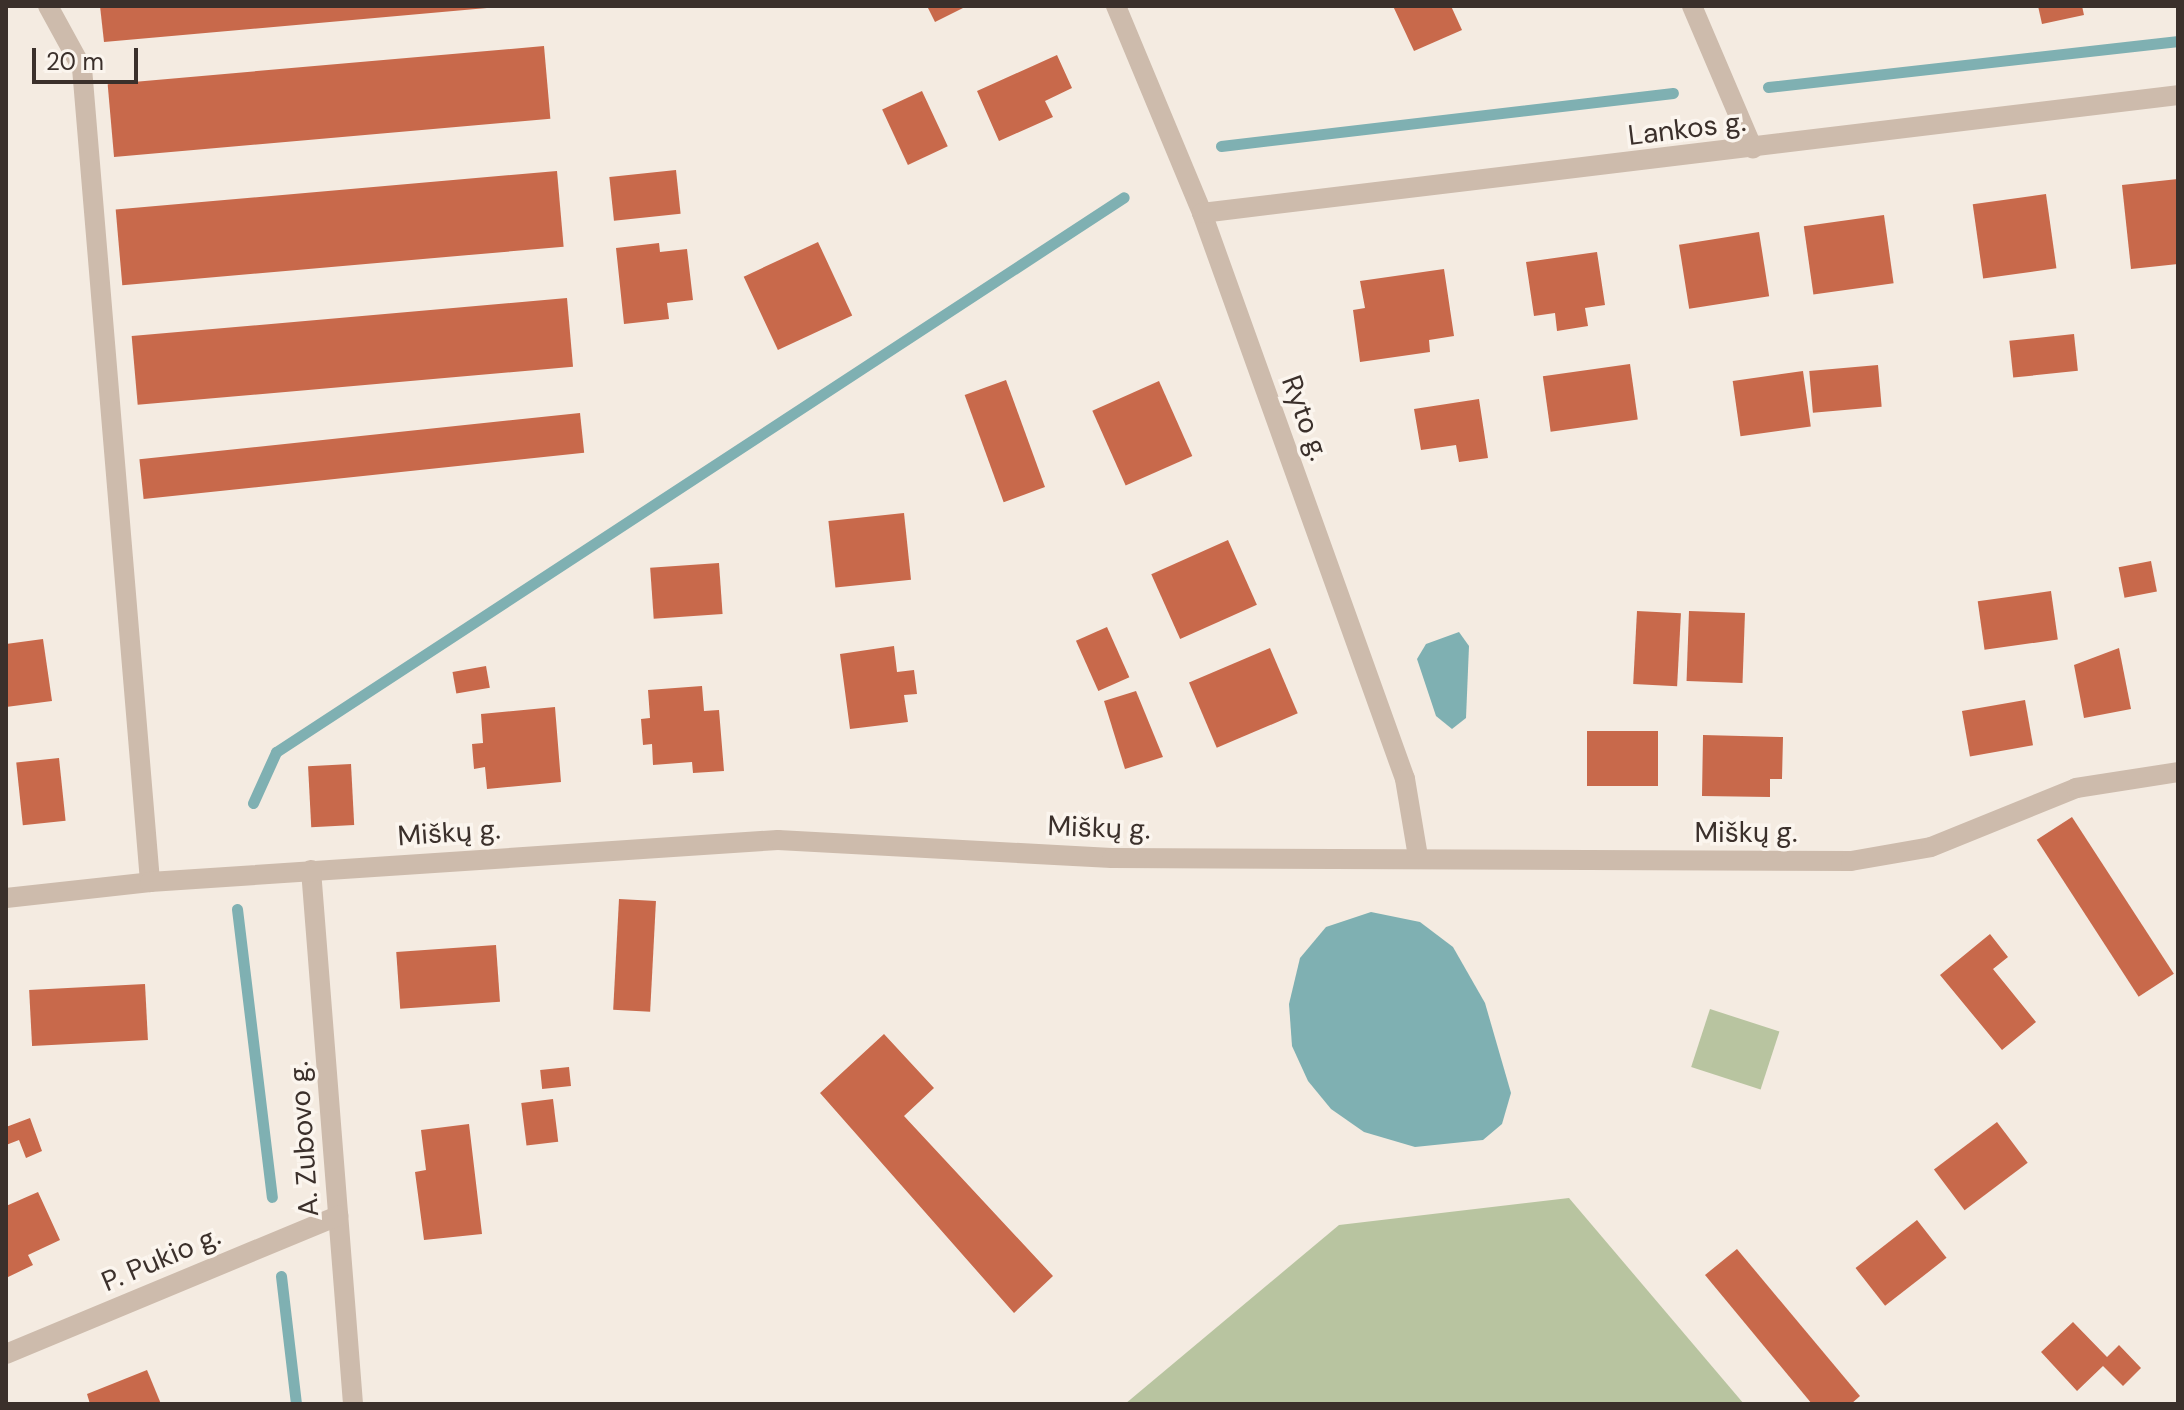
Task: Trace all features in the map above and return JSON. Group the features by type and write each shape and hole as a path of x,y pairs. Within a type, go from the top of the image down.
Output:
{"street":[{"path":"48,6 82,68 150,882"},
{"name":"Ryto g.","path":"1116,6 1202,213 1405,779 1418,857"},
{"path":"1692,6 1753,149"},
{"name":"Lankos g.","path":"1202,213 1753,149 2178,95"},
{"name":"Miškų g.","path":"6,898 150,882 778,840 1112,858 1418,857 1763,862 1888,857 1931,847 2076,788 2178,772"},
{"name":"A. Zubovo g.","path":"311,870 353,1404"},
{"name":"P. Pukio g.","path":"6,1354 338,1216"}],"green space":[{"path":"1710,1009 1779,1032 1761,1090 1691,1067"},
{"path":"1569,1198 1744,1404 1125,1404 1339,1225"}],"water":[{"path":"1459,632 1469,646 1466,718 1452,729 1436,716 1417,659 1426,644"},
{"path":"1371,912 1420,922 1453,947 1485,1003 1511,1093 1502,1124 1483,1140 1415,1147 1364,1132 1331,1109 1308,1081 1292,1046 1289,1004 1300,958 1326,927"}],"building":[{"path":"100,6 487,6 487,8 104,42"},
{"path":"927,6 967,6 935,22"},
{"path":"1393,6 1451,6 1462,30 1414,51"},
{"path":"2038,6 2082,6 2084,15 2042,24"},
{"path":"544,46 550,119 114,157 108,84"},
{"path":"1057,55 1072,88 1045,101 1053,117 999,141 977,91"},
{"path":"922,91 948,146 908,165 882,110"},
{"path":"676,170 681,214 614,221 609,177"},
{"path":"557,171 564,247 122,285 116,210"},
{"path":"2178,179 2178,264 2131,269 2122,185"},
{"path":"2046,194 2056,268 1983,279 1973,204"},
{"path":"1884,215 1894,283 1813,295 1804,226"},
{"path":"1759,232 1769,296 1689,309 1679,245"},
{"path":"818,242 852,315 778,350 744,277"},
{"path":"659,243 660,252 687,249 693,300 667,303 669,319 624,324 616,248"},
{"path":"1597,252 1605,305 1585,308 1588,326 1557,331 1555,313 1534,316 1526,262"},
{"path":"1444,269 1454,336 1429,340 1430,352 1360,362 1353,310 1365,308 1360,281"},
{"path":"567,298 573,367 138,405 132,336"},
{"path":"2074,334 2078,371 2013,378 2009,341"},
{"path":"1630,364 1638,419 1551,432 1543,376"},
{"path":"1878,365 1882,407 1813,413 1809,371"},
{"path":"1803,371 1811,426 1740,436 1733,381"},
{"path":"1006,380 1045,487 1004,502 965,395"},
{"path":"1159,381 1192,456 1126,486 1092,411"},
{"path":"1479,399 1488,458 1459,462 1456,445 1421,450 1414,409"},
{"path":"580,413 584,453 144,499 139,459"},
{"path":"904,513 911,580 835,588 828,521"},
{"path":"1228,540 1257,605 1180,639 1151,574"},
{"path":"2151,561 2157,591 2125,598 2119,567"},
{"path":"719,563 723,614 654,619 650,568"},
{"path":"2051,591 2058,640 1985,650 1978,601"},
{"path":"1637,611 1681,613 1677,686 1633,684"},
{"path":"1689,611 1745,613 1743,683 1687,681"},
{"path":"1107,627 1129,677 1098,691 1076,641"},
{"path":"43,639 52,701 6,707 6,644"},
{"path":"894,646 897,672 914,670 917,694 904,695 908,722 850,729 840,654"},
{"path":"1270,648 1298,713 1217,748 1189,682"},
{"path":"2119,648 2131,709 2084,718 2074,665"},
{"path":"486,666 490,688 456,694 453,672"},
{"path":"702,686 704,711 719,710 724,771 693,773 692,762 653,765 652,744 643,745 641,719 650,718 648,690"},
{"path":"1136,691 1163,757 1125,769 1104,701"},
{"path":"2025,700 2033,745 1970,756 1962,711"},
{"path":"555,707 561,782 487,789 485,767 474,769 472,744 483,743 481,714"},
{"path":"1587,731 1658,731 1658,786 1587,786"},
{"path":"1703,735 1783,737 1782,779 1770,779 1770,797 1702,796"},
{"path":"59,758 66,821 23,825 16,762"},
{"path":"351,764 354,825 311,827 308,766"},
{"path":"2072,817 2174,974 2139,997 2037,840"},
{"path":"619,899 656,901 650,1012 613,1010"},
{"path":"1990,934 2008,957 1993,969 2036,1022 2002,1050 1940,975"},
{"path":"496,945 500,1002 400,1009 396,952"},
{"path":"145,984 148,1040 32,1046 29,990"},
{"path":"884,1034 934,1088 904,1116 1053,1276 1014,1313 820,1093"},
{"path":"569,1067 571,1086 542,1089 540,1070"},
{"path":"553,1099 558,1142 526,1146 521,1103"},
{"path":"30,1118 42,1151 26,1158 19,1140 6,1145 6,1127"},
{"path":"1997,1122 2028,1163 1965,1210 1934,1170"},
{"path":"469,1124 482,1234 424,1240 415,1172 426,1170 421,1130"},
{"path":"38,1192 60,1240 28,1255 33,1265 6,1278 6,1206"},
{"path":"1917,1220 1947,1258 1885,1306 1856,1268"},
{"path":"1737,1249 1860,1396 1851,1404 1812,1404 1705,1275"},
{"path":"2073,1322 2107,1357 2119,1345 2141,1368 2123,1386 2103,1366 2077,1391 2041,1352"},
{"path":"147,1370 161,1404 90,1404 87,1394"}],"waterway":[{"path":"1768,87 2178,41"},
{"path":"1221,146 1673,93"},
{"path":"253,803 276,752 1124,197"},
{"path":"237,909 272,1197"},
{"path":"281,1276 296,1404"}]}
